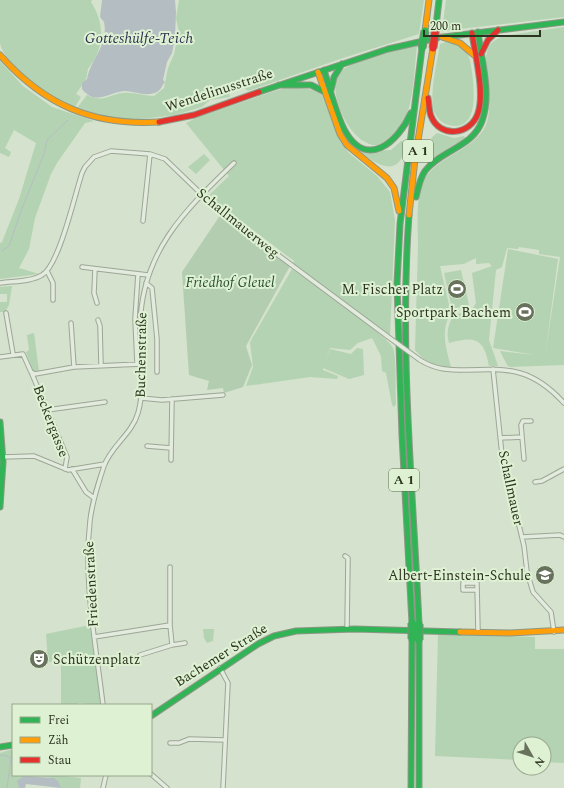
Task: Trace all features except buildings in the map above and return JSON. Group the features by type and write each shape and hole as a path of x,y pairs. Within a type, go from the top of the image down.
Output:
{"main road":[{"name":"A 1","path":"419,788 416,640 398,336 397,283 400,224 429,0"},
{"name":"A 1","path":"415,623 406,269 410,218 439,0"},
{"name":"Wendelinusstraße","path":"0,55 26,83 51,100 83,114 130,123 148,123 178,119 378,51 412,42 564,22"},
{"path":"410,218 420,181 424,172 439,158 467,141 477,132 482,122 485,102 477,57 485,43 498,30"},
{"path":"427,83 431,116 441,129 448,132 464,130 475,121 480,105 475,33"},
{"path":"442,37 460,44 477,57"},
{"path":"328,92 334,77 342,64"},
{"path":"321,71 340,134 347,145 379,170 394,188 400,224"},
{"path":"279,85 311,85 328,92 348,136 362,147 369,149 384,147 393,142 407,124 415,99"},
{"path":"0,422 3,457 3,485 0,507"},
{"name":"Bachemer Straße","path":"152,715 220,668 274,636 296,631 554,632 564,630"},
{"name":"A 1","path":"411,788 416,640"},
{"path":"0,747 12,745"}],"street":[{"name":"Schallmauerweg","path":"47,272 57,254 82,173 89,162 94,157 111,151 150,154 159,156 169,162 219,211 420,360 438,369 493,369"},
{"path":"143,221 150,154"},
{"name":"Buchenstraße","path":"139,363 141,311 148,275 166,238 181,216 201,194 234,163"},
{"path":"82,266 148,275"},
{"path":"95,268 94,293 97,303"},
{"path":"0,283 35,278 47,272 53,283 53,300"},
{"name":"Buchenstraße","path":"105,464 132,427 138,413 141,398 135,319 138,274"},
{"name":"Buchenstraße","path":"146,283 152,288 156,322 157,372"},
{"path":"0,357 13,354 6,313"},
{"path":"98,320 101,365"},
{"path":"71,323 74,367"},
{"name":"Beckergasse","path":"13,354 23,354 67,457 65,469"},
{"path":"32,374 74,367 139,363"},
{"path":"493,369 520,372 543,385 564,403"},
{"name":"Schallmauer","path":"493,369 502,455 522,538 525,562 533,592 551,612 554,632"},
{"path":"141,398 158,400 223,395"},
{"path":"171,460 172,399"},
{"path":"47,410 105,402"},
{"name":"Schallmauer","path":"524,459 521,425 523,422 531,421"},
{"name":"Schallmauer","path":"500,438 522,437"},
{"path":"147,446 171,448"},
{"path":"3,457 34,456 65,469 105,464"},
{"name":"Friedenstraße","path":"103,704 94,637 88,544 94,498 105,464"},
{"path":"72,469 86,492 94,498"},
{"path":"535,482 542,481 564,469"},
{"name":"Schallmauer","path":"522,538 560,535 564,537"},
{"path":"345,556 348,558 347,630"},
{"path":"170,567 170,625 172,645"},
{"path":"477,590 478,632"},
{"path":"94,637 170,625"},
{"path":"140,655 172,645 185,643"},
{"path":"220,668 228,680 223,788"},
{"path":"170,744 180,743 189,739 225,740"},
{"path":"152,775 167,788"},
{"path":"102,788 106,776"}],"green space":[{"path":"0,0 92,0 91,2 100,22 100,44 95,59 88,69 87,76 76,94 81,97 75,107 66,104 43,91 10,62 3,52 0,43"},
{"path":"179,0 424,0 419,34 340,59 248,91 242,86 229,91 230,97 210,100 202,107 175,115 142,119 115,119 77,108 87,95 98,98 106,98 123,93 154,96 164,88 168,68 174,54 179,32 176,18"},
{"path":"446,0 564,0 564,17 442,31"},
{"path":"564,27 564,365 510,367 507,365 500,351 535,355 493,348 508,249 558,259 545,356 560,257 539,254 539,250 519,247 518,249 507,248 502,267 496,270 489,340 498,366 489,366 484,350 477,341 466,340 449,343 448,339 448,328 454,315 471,311 476,303 472,273 492,266 489,263 476,264 476,258 464,264 440,266 451,313 446,326 445,340 451,367 435,365 423,358 415,350 418,202 422,185 425,178 432,170 468,145 483,131 489,113 486,62 489,47 492,43 503,36"},
{"path":"446,42 458,46 464,50 469,56 470,60 474,90 473,102 471,113 467,121 460,125 449,125 442,122 434,111 432,96 434,78 440,44"},
{"path":"413,45 417,46 413,89 405,120 400,129 387,142 374,145 362,140 351,129 342,114 337,99 335,84 339,73 362,60"},
{"path":"0,61 23,86 52,107 94,121 85,123 57,163 51,174 35,218 29,249 19,268 39,274 0,279 0,243 2,242 19,199 36,143 14,130 5,148 11,152 9,157 0,153"},
{"path":"284,88 309,89 322,95 340,141 349,153 377,176 390,192 395,220 390,335 292,265 294,261 208,196 229,176 186,123 198,117"},
{"path":"437,133 454,138 464,136 465,138 428,161 425,155 427,148 430,140"},
{"path":"401,141 405,141 403,155 397,164 392,166 381,165 361,152 391,150"},
{"path":"204,154 210,160 196,174 188,167"},
{"name":"Friedhof Gleuel","path":"221,214 290,266 246,346 252,365 243,387 224,393 223,388 207,390 209,381 189,375 182,272"},
{"path":"292,269 364,321 393,348 396,375 396,404 394,407 392,405 386,373 382,371 381,356 372,338 358,343 350,350 330,348 324,366 330,349 351,354 357,348 363,349 364,375 349,379 323,368 323,370 338,376 337,379 310,377 246,386 253,367 250,342"},
{"name":"M. Fischer Platz","path":"461,270 469,305 452,309 444,273"},
{"path":"12,286 9,305 5,312 0,312 0,302 7,302 7,294 0,294 0,287"},
{"path":"34,333 39,371 36,372 33,371 26,352 29,350 27,335"},
{"path":"90,625 101,704 61,704 61,661 48,662 46,634"},
{"path":"203,629 214,629 213,641 207,643 204,638"},
{"path":"438,634 535,637 535,649 564,649 564,763 552,762 552,736 512,736 512,760 435,756"},
{"path":"12,749 12,776 40,776 21,779 18,781 19,788 0,788 0,753"},
{"path":"40,776 81,778 80,788 61,788 56,779"}],"water":[{"name":"Gotteshülfe-Teich","path":"102,0 175,0 175,38 172,53 167,62 163,80 165,82 157,92 145,94 126,91 98,98 87,94 82,89 82,83 87,79 104,38 104,22 100,17"},
{"path":"24,776 54,778 58,781 61,788 26,784 25,788 19,788 17,781"}],"waterway":[{"path":"2,251 9,246 21,211 44,154 47,140 68,120"},
{"path":"7,788 12,750"},
{"path":"0,755 10,758"}],"traffic: fast":[{"path":"436,26 439,0"},
{"path":"444,37 564,22"},
{"path":"422,48 425,31"},
{"path":"416,197 420,180 425,171 439,158 472,137 478,130 482,121 485,111 486,88 478,32"},
{"path":"259,92 388,49 437,38"},
{"path":"412,623 402,435 397,283 400,224 422,48"},
{"path":"331,90 334,77 342,64"},
{"path":"324,70 335,107 344,129 353,142 362,148 371,150 381,148 390,142 398,134 411,113"},
{"path":"279,85 311,85 325,92"},
{"path":"409,215 406,266 406,368 419,624"},
{"path":"0,422 3,462 0,507"},
{"path":"412,623 412,639"},
{"path":"419,624 419,640"},
{"path":"152,715 258,644 274,636 296,631 355,629 460,632"},
{"path":"411,788 412,639"},
{"path":"419,640 419,788"},
{"path":"0,747 12,745"}],"traffic: slow":[{"path":"425,31 429,0"},
{"path":"442,37 460,43 474,55"},
{"path":"409,215 415,159 433,48"},
{"path":"0,55 34,87 71,109 91,116 112,120 159,122"},
{"path":"318,72 340,134 347,145 387,178 394,188 399,211"},
{"path":"460,632 511,633 564,630"}],"traffic: jam":[{"path":"433,48 436,26"},
{"path":"481,54 488,40 498,30"},
{"path":"428,98 431,116 435,123 441,128 448,131 462,130 469,126 474,120 478,113 480,104 480,84 472,33"},
{"path":"159,122 194,115 259,92"}],"place":[{"name":"M. Fischer Platz","path":"457,289"},
{"name":"Sportpark Bachem","path":"525,312"},
{"name":"Albert-Einstein-Schule","path":"545,575"},
{"name":"Schützenplatz","path":"39,659"}]}
